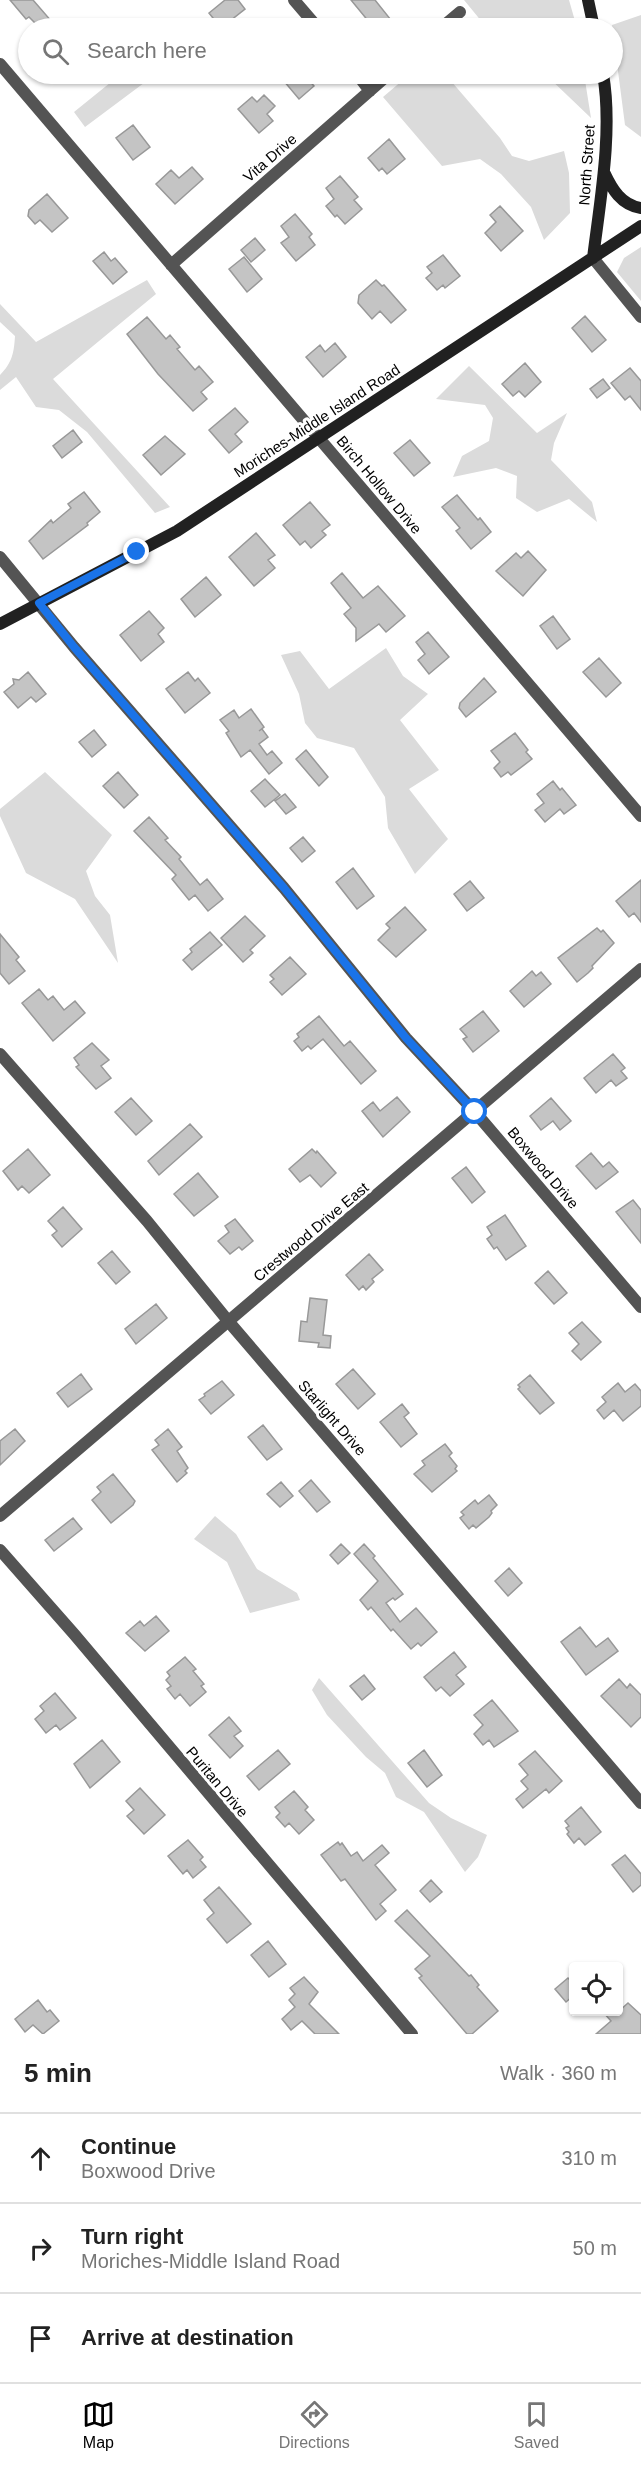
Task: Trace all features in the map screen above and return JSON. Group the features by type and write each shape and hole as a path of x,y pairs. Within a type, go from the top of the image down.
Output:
{"main road":[{"path":"588,0 592,18"},
{"name":"North Street","path":"593,258 603,171 605,84"},
{"path":"603,171 614,192 631,206 641,208"},
{"name":"Moriches-Middle Island Road","path":"0,624 177,531 641,225"}],"street":[{"path":"294,0 309,18"},
{"path":"453,18 460,12"},
{"name":"Birch Hollow Drive","path":"0,64 641,816"},
{"path":"364,84 369,91"},
{"name":"Vita Drive","path":"171,265 377,84"},
{"path":"593,258 641,317"},
{"name":"Boxwood Drive","path":"0,557 74,647 291,897 406,1038 475,1112 641,1307"},
{"name":"Crestwood Drive East","path":"0,1516 641,969"},
{"name":"Starlight Drive","path":"0,1054 147,1221 229,1322 641,1803"},
{"name":"Puritan Drive","path":"0,1550 74,1634 412,2034"}],"shaded area":[{"path":"464,0 569,0 574,18 479,18"},
{"path":"641,15 641,137 625,125 620,84 623,84 623,21"},
{"path":"109,84 143,84 85,127 74,112"},
{"path":"398,84 454,84 500,138 512,156 529,161 564,151 569,173 570,213 544,240 531,207 501,174 480,159 442,166 383,97"},
{"path":"555,84 586,84 591,118"},
{"path":"641,247 641,301 617,272 624,258"},
{"path":"147,280 156,294 53,379 170,507 155,513 87,432 59,410 36,407 16,377 0,390 0,375 12,357 15,336 0,322 0,304 36,342"},
{"path":"469,366 537,433 567,413 554,443 551,460 592,502 597,522 569,499 537,512 516,498 517,476 496,468 453,477 462,456 489,441 493,418 485,405 436,399"},
{"path":"386,648 403,676 428,694 400,720 439,770 409,789 448,839 415,874 388,828 385,797 354,748 317,738 305,723 299,694 281,655 300,651 329,689"},
{"path":"45,772 112,835 86,871 95,896 110,915 118,963 75,899 26,873 0,816 0,809"},
{"path":"215,1516 236,1534 257,1569 297,1593 300,1600 250,1613 227,1562 194,1539"},
{"path":"319,1678 429,1803 451,1818 487,1835 478,1857 465,1872 424,1812 396,1797 385,1773 366,1757 327,1715 312,1690"}],"building":[{"path":"10,0 33,0 49,18 25,18"},
{"path":"225,0 238,0 245,9 234,18 213,18 209,13"},
{"path":"351,0 375,0 389,18 366,18"},
{"path":"286,84 312,84 314,86 299,99"},
{"path":"264,95 275,106 267,114 273,121 259,133 238,109 252,97 257,102"},
{"path":"133,125 150,147 133,160 116,138"},
{"path":"389,139 405,159 387,174 382,168 379,171 368,158"},
{"path":"192,167 203,179 175,204 156,184 171,170 179,178"},
{"path":"340,176 358,197 354,200 362,209 345,224 326,206 334,199 326,188"},
{"path":"47,194 68,218 52,232 40,220 35,224 28,216 29,210"},
{"path":"500,206 523,231 501,251 485,233 496,222 490,215"},
{"path":"295,214 312,234 309,237 315,245 296,261 281,243 289,237 281,226"},
{"path":"255,238 265,250 251,262 241,250"},
{"path":"104,252 111,261 115,258 127,272 113,284 93,261"},
{"path":"443,255 460,276 445,288 443,285 437,290 426,278 432,273 427,267"},
{"path":"244,257 262,279 247,292 229,269"},
{"path":"376,280 382,286 384,285 406,310 391,323 380,311 372,319 358,303 359,295"},
{"path":"585,316 606,340 592,352 572,328"},
{"path":"147,317 166,339 170,335 180,347 177,349 195,370 199,366 213,382 201,392 207,399 193,411 158,374 127,334"},
{"path":"335,343 346,357 323,377 306,357 320,345 325,352"},
{"path":"525,363 541,382 525,397 519,391 513,396 502,384"},
{"path":"630,368 641,381 641,410 630,396 625,400 611,383"},
{"path":"603,379 610,388 597,398 590,389"},
{"path":"235,408 248,422 235,434 242,442 229,453 209,430"},
{"path":"73,430 82,442 62,458 53,446"},
{"path":"165,436 185,454 161,475 143,455"},
{"path":"410,440 430,463 414,476 394,453"},
{"path":"84,492 100,512 87,523 88,525 43,559 29,541 51,520 53,523 71,508 68,504"},
{"path":"457,495 491,532 471,549 456,531 460,528 442,507"},
{"path":"310,502 330,525 322,531 326,535 311,548 305,541 300,545 283,525"},
{"path":"256,533 275,555 268,560 275,568 254,586 229,557"},
{"path":"528,551 546,570 523,596 496,571 516,553 521,558"},
{"path":"342,573 363,598 378,586 405,616 386,632 379,624 356,641 356,628 344,614 351,608 331,583"},
{"path":"206,577 221,595 195,617 181,599"},
{"path":"149,611 164,628 158,634 164,642 141,661 120,635"},
{"path":"553,616 570,639 557,649 540,626"},
{"path":"428,632 449,657 429,674 418,660 425,654 416,642"},
{"path":"599,658 621,683 606,697 583,672"},
{"path":"28,672 46,694 36,702 31,697 18,708 4,692 14,684 13,679 19,680"},
{"path":"188,672 195,681 198,678 210,693 185,713 166,689"},
{"path":"484,678 496,692 466,717 459,708 460,703"},
{"path":"251,709 264,727 259,731 262,729 268,737 259,744 267,755 272,751 282,763 269,774 250,750 241,757 226,733 229,731 220,720 234,710 239,718"},
{"path":"94,730 106,745 92,757 79,742"},
{"path":"515,733 532,759 511,775 508,772 501,777 494,768 500,762 491,751"},
{"path":"306,750 328,777 319,786 296,759"},
{"path":"118,772 138,795 124,808 103,786"},
{"path":"265,779 280,795 265,807 251,791"},
{"path":"553,781 576,805 564,814 560,809 545,822 535,810 544,803 537,794"},
{"path":"285,794 296,807 286,814 275,801"},
{"path":"149,817 168,838 165,840 181,857 179,859 200,885 207,879 223,899 208,911 195,895 189,900 172,879 176,875 134,831"},
{"path":"303,837 315,851 302,862 290,848"},
{"path":"353,868 374,896 357,909 336,882"},
{"path":"641,880 641,922 634,913 629,917 616,901"},
{"path":"470,881 484,898 467,911 454,894"},
{"path":"405,907 426,930 396,957 378,940 390,928 386,924"},
{"path":"245,916 265,936 250,950 253,953 243,962 221,938"},
{"path":"597,928 601,932 603,930 614,943 592,966 593,968 577,982 558,958"},
{"path":"210,932 222,945 192,970 183,960 192,952 190,949"},
{"path":"0,934 19,957 16,960 25,971 9,984 0,973"},
{"path":"290,957 306,974 282,995 270,982 274,979 270,975"},
{"path":"532,971 536,976 541,972 551,984 524,1007 510,991"},
{"path":"39,989 48,1000 53,996 64,1010 75,1001 85,1013 53,1041 22,1003"},
{"path":"483,1011 499,1031 473,1052 463,1039 467,1037 460,1029"},
{"path":"319,1016 344,1046 350,1041 376,1071 361,1084 323,1039 311,1049 308,1046 302,1051 294,1041 299,1037 297,1034"},
{"path":"92,1043 109,1060 101,1066 111,1078 96,1089 76,1067 79,1065 74,1058"},
{"path":"613,1054 625,1068 621,1071 627,1078 616,1086 611,1080 596,1093 584,1078"},
{"path":"397,1097 410,1112 383,1137 362,1111 373,1102 380,1111"},
{"path":"131,1098 152,1121 136,1135 115,1112"},
{"path":"551,1098 571,1121 560,1130 553,1121 541,1130 530,1116"},
{"path":"190,1124 202,1137 159,1175 148,1161"},
{"path":"28,1149 50,1175 29,1193 22,1186 18,1190 3,1171"},
{"path":"312,1149 316,1153 317,1151 336,1173 321,1187 310,1175 300,1182 289,1169"},
{"path":"591,1153 603,1167 609,1162 618,1172 596,1189 576,1166"},
{"path":"466,1167 485,1192 472,1203 452,1178"},
{"path":"198,1173 218,1197 194,1216 174,1194"},
{"path":"633,1200 641,1210 641,1243 616,1212"},
{"path":"63,1207 82,1229 62,1247 52,1235 57,1231 48,1221"},
{"path":"505,1215 526,1246 506,1260 497,1247 494,1249 487,1239 492,1235 487,1227"},
{"path":"235,1219 253,1241 242,1250 239,1247 230,1254 218,1241 229,1232 225,1226"},
{"path":"112,1251 130,1272 116,1284 98,1263"},
{"path":"369,1254 383,1270 372,1279 374,1282 366,1290 363,1286 359,1290 346,1275"},
{"path":"548,1271 567,1293 554,1304 535,1283"},
{"path":"310,1298 327,1300 323,1335 331,1336 330,1348 318,1347 319,1343 299,1341 301,1321 307,1322"},
{"path":"156,1304 167,1318 136,1344 125,1329"},
{"path":"582,1322 601,1342 581,1360 572,1351 579,1344 569,1333"},
{"path":"353,1369 375,1394 358,1409 336,1384"},
{"path":"81,1374 92,1389 68,1407 57,1393"},
{"path":"530,1375 554,1403 540,1414 518,1389 520,1387 518,1385"},
{"path":"222,1381 234,1395 211,1414 199,1400"},
{"path":"618,1383 625,1392 635,1384 641,1391 641,1406 623,1421 614,1410 604,1419 597,1410 606,1402 602,1397"},
{"path":"402,1404 409,1413 404,1417 417,1434 401,1447 380,1422"},
{"path":"263,1425 282,1449 267,1460 248,1437"},
{"path":"15,1429 25,1441 0,1465 0,1441"},
{"path":"168,1429 182,1447 177,1451 188,1468 185,1471 187,1473 177,1482 152,1450 159,1445 155,1440"},
{"path":"445,1444 452,1453 449,1456 457,1466 455,1469 457,1471 432,1492 414,1474 425,1465 422,1461"},
{"path":"113,1474 135,1501 111,1523 92,1500 101,1492 97,1487"},
{"path":"311,1480 330,1502 317,1512 299,1491"},
{"path":"281,1482 293,1496 280,1507 267,1494"},
{"path":"489,1495 497,1505 489,1517 476,1528 473,1525 469,1529 460,1518 464,1515 461,1512 475,1500 478,1504"},
{"path":"73,1518 82,1529 54,1551 45,1540"},
{"path":"341,1544 350,1553 338,1564 330,1555"},
{"path":"364,1544 403,1594 386,1603 400,1622 416,1608 437,1632 421,1646 418,1643 411,1649 393,1629 391,1631 371,1607 368,1610 360,1600 378,1581 354,1554"},
{"path":"509,1568 522,1583 508,1596 495,1581"},
{"path":"156,1616 169,1631 145,1651 126,1633 140,1621 144,1626"},
{"path":"580,1627 596,1647 608,1638 618,1651 586,1675 561,1642"},
{"path":"454,1652 466,1667 456,1675 464,1684 450,1696 441,1687 436,1691 424,1677"},
{"path":"185,1657 196,1669 193,1671 204,1684 201,1686 206,1692 190,1706 180,1694 175,1699 167,1689 171,1686 166,1680 170,1676 167,1672"},
{"path":"364,1675 375,1689 362,1700 350,1686"},
{"path":"619,1679 627,1688 630,1684 641,1695 641,1717 631,1727 601,1696"},
{"path":"55,1693 76,1718 60,1730 56,1725 46,1733 35,1719 44,1711 40,1706"},
{"path":"492,1700 518,1731 494,1747 489,1740 483,1745 474,1734 483,1725 474,1715"},
{"path":"229,1717 241,1731 234,1736 243,1746 230,1758 209,1735"},
{"path":"102,1740 120,1762 90,1788 74,1764"},
{"path":"278,1750 290,1764 259,1790 247,1776"},
{"path":"424,1750 442,1775 427,1787 408,1763"},
{"path":"535,1751 562,1781 549,1793 546,1789 523,1808 516,1799 528,1789 521,1781 528,1775 519,1764"},
{"path":"140,1788 165,1815 144,1834 127,1816 134,1810 126,1801"},
{"path":"294,1791 308,1807 305,1810 314,1820 299,1834 289,1823 285,1827 276,1817 280,1813 275,1807"},
{"path":"581,1807 601,1832 585,1845 579,1838 574,1843 567,1834 569,1832 566,1828 569,1826 565,1821"},
{"path":"188,1840 203,1857 200,1860 206,1867 193,1878 187,1870 183,1874 168,1856"},
{"path":"338,1842 340,1845 342,1843 351,1856 357,1852 363,1861 382,1845 389,1853 375,1865 396,1890 380,1904 386,1911 376,1920 345,1879 341,1881 321,1855"},
{"path":"625,1855 641,1874 641,1885 633,1892 612,1865"},
{"path":"431,1880 442,1892 430,1902 420,1891"},
{"path":"219,1887 251,1924 227,1943 207,1919 214,1913 204,1900"},
{"path":"407,1910 469,1976 471,1975 479,1985 477,1987 498,2011 472,2034 467,2034 419,1978 422,1976 415,1969 430,1956 395,1921"},
{"path":"268,1941 286,1964 269,1977 251,1955"},
{"path":"304,1977 318,1992 309,2004 339,2034 315,2034 302,2021 291,2030 282,2019 295,2007 289,2000 295,1994 290,1988"},
{"path":"568,1978 569,1999 566,2002 555,1989"},
{"path":"38,2000 47,2012 50,2010 59,2021 43,2034 33,2025 25,2032 15,2019"},
{"path":"628,2003 641,2015 641,2034 596,2034 611,2021 607,2016 623,2016 623,2008"}],"route":[{"path":"137,552 39,603 219,816 284,888 406,1038 475,1112"}]}
